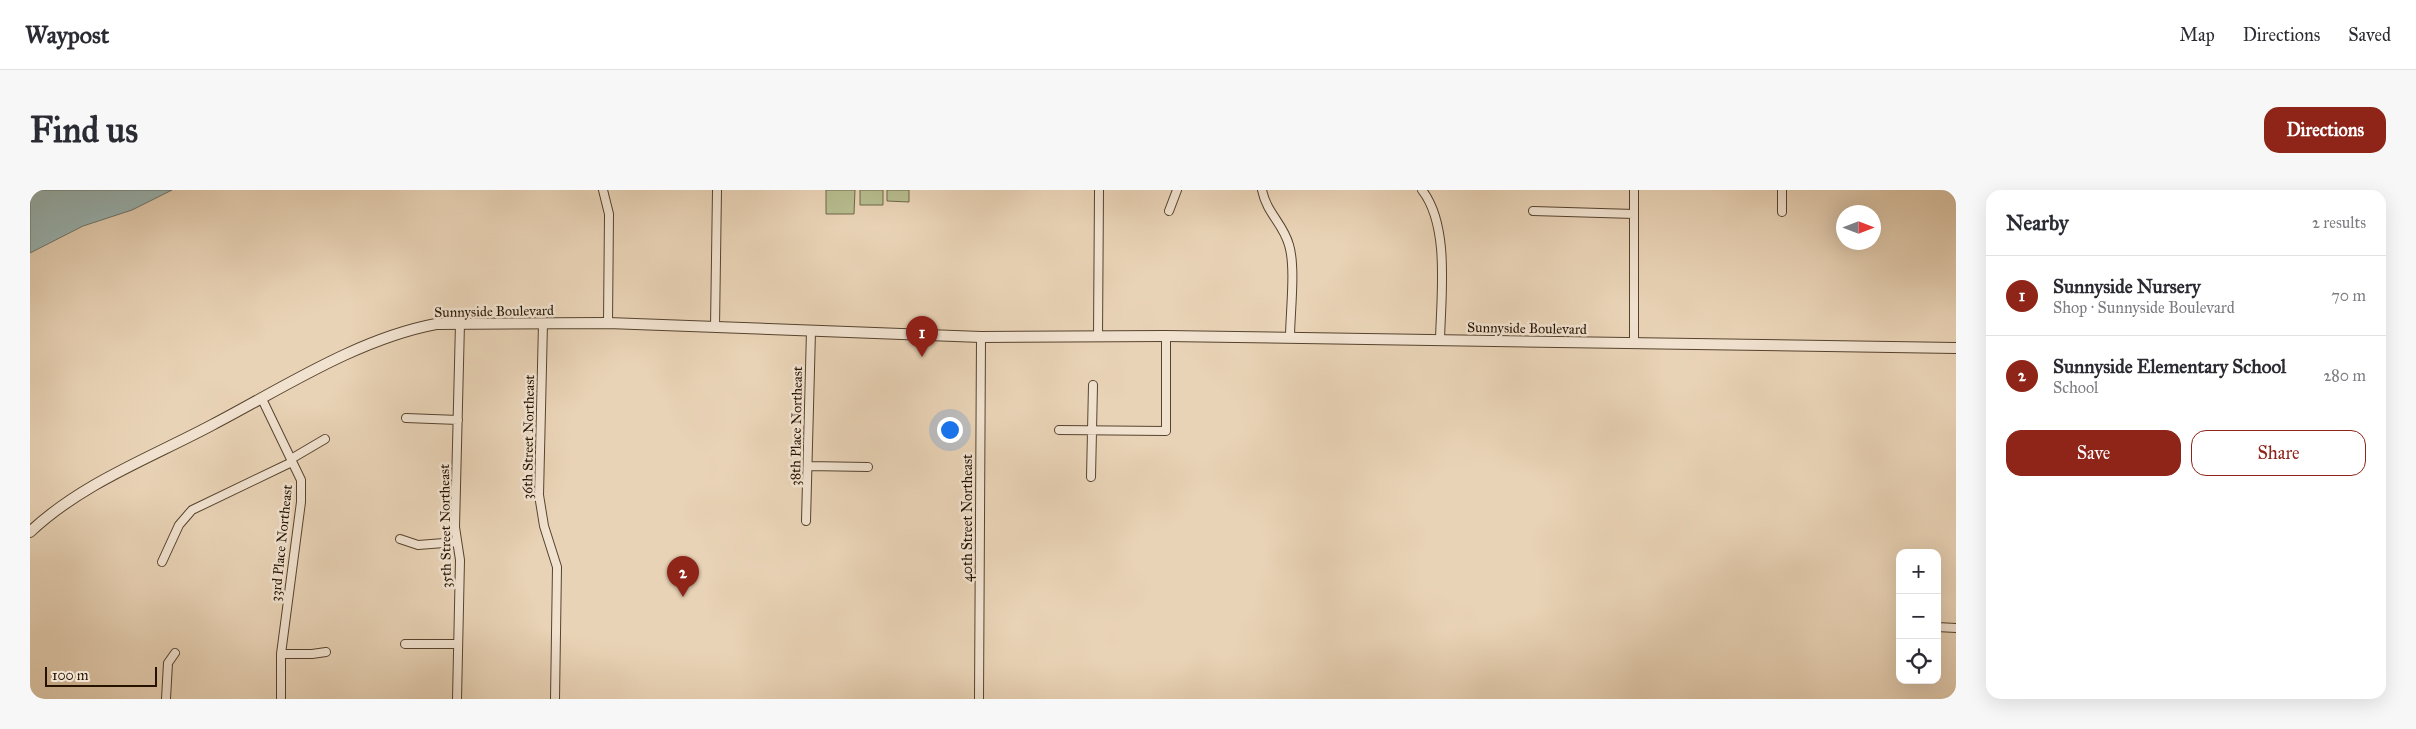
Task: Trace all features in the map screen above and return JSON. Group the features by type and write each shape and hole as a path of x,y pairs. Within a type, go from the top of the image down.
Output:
{"street":[{"path":"603,190 609,214 608,323"},
{"path":"715,327 717,190"},
{"path":"1098,336 1100,190"},
{"path":"1169,211 1177,190"},
{"path":"1262,190 1265,204 1283,230 1291,256 1290,338"},
{"path":"1422,190 1434,211 1441,238 1440,340"},
{"path":"1634,190 1634,344"},
{"path":"1782,190 1782,212"},
{"path":"1533,211 1634,214"},
{"name":"Sunnyside Boulevard","path":"30,532 70,499 106,478 371,344 413,329 460,323 608,323 981,337 1166,336 1956,348"},
{"name":"35th Street Northeast","path":"457,699 460,560 455,527 460,323"},
{"name":"36th Street Northeast","path":"543,324 539,495 544,526 557,567 556,699"},
{"name":"38th Place Northeast","path":"806,521 811,331"},
{"path":"1058,430 1166,431 1166,336"},
{"name":"40th Street Northeast","path":"979,699 981,337"},
{"path":"1091,477 1093,385"},
{"name":"33rd Place Northeast","path":"262,399 301,480 301,502 281,654 281,699"},
{"path":"406,418 458,420"},
{"path":"162,562 179,525 192,510 291,460 325,440"},
{"path":"808,466 868,467"},
{"path":"400,539 418,545 457,542"},
{"path":"1941,628 1956,628"},
{"path":"405,644 458,644"},
{"path":"281,654 326,652"},
{"path":"166,699 168,663 175,653"}],"green space":[{"path":"826,190 855,190 854,214 826,214"},
{"path":"860,190 883,190 883,205 860,205"},
{"path":"887,190 909,190 909,202 887,201"}],"water":[{"path":"30,190 172,190 132,210 83,226 30,253"}],"place":[{"name":"Sunnyside Nursery","path":"922,357"},
{"name":"Sunnyside Elementary School","path":"683,597"}]}
